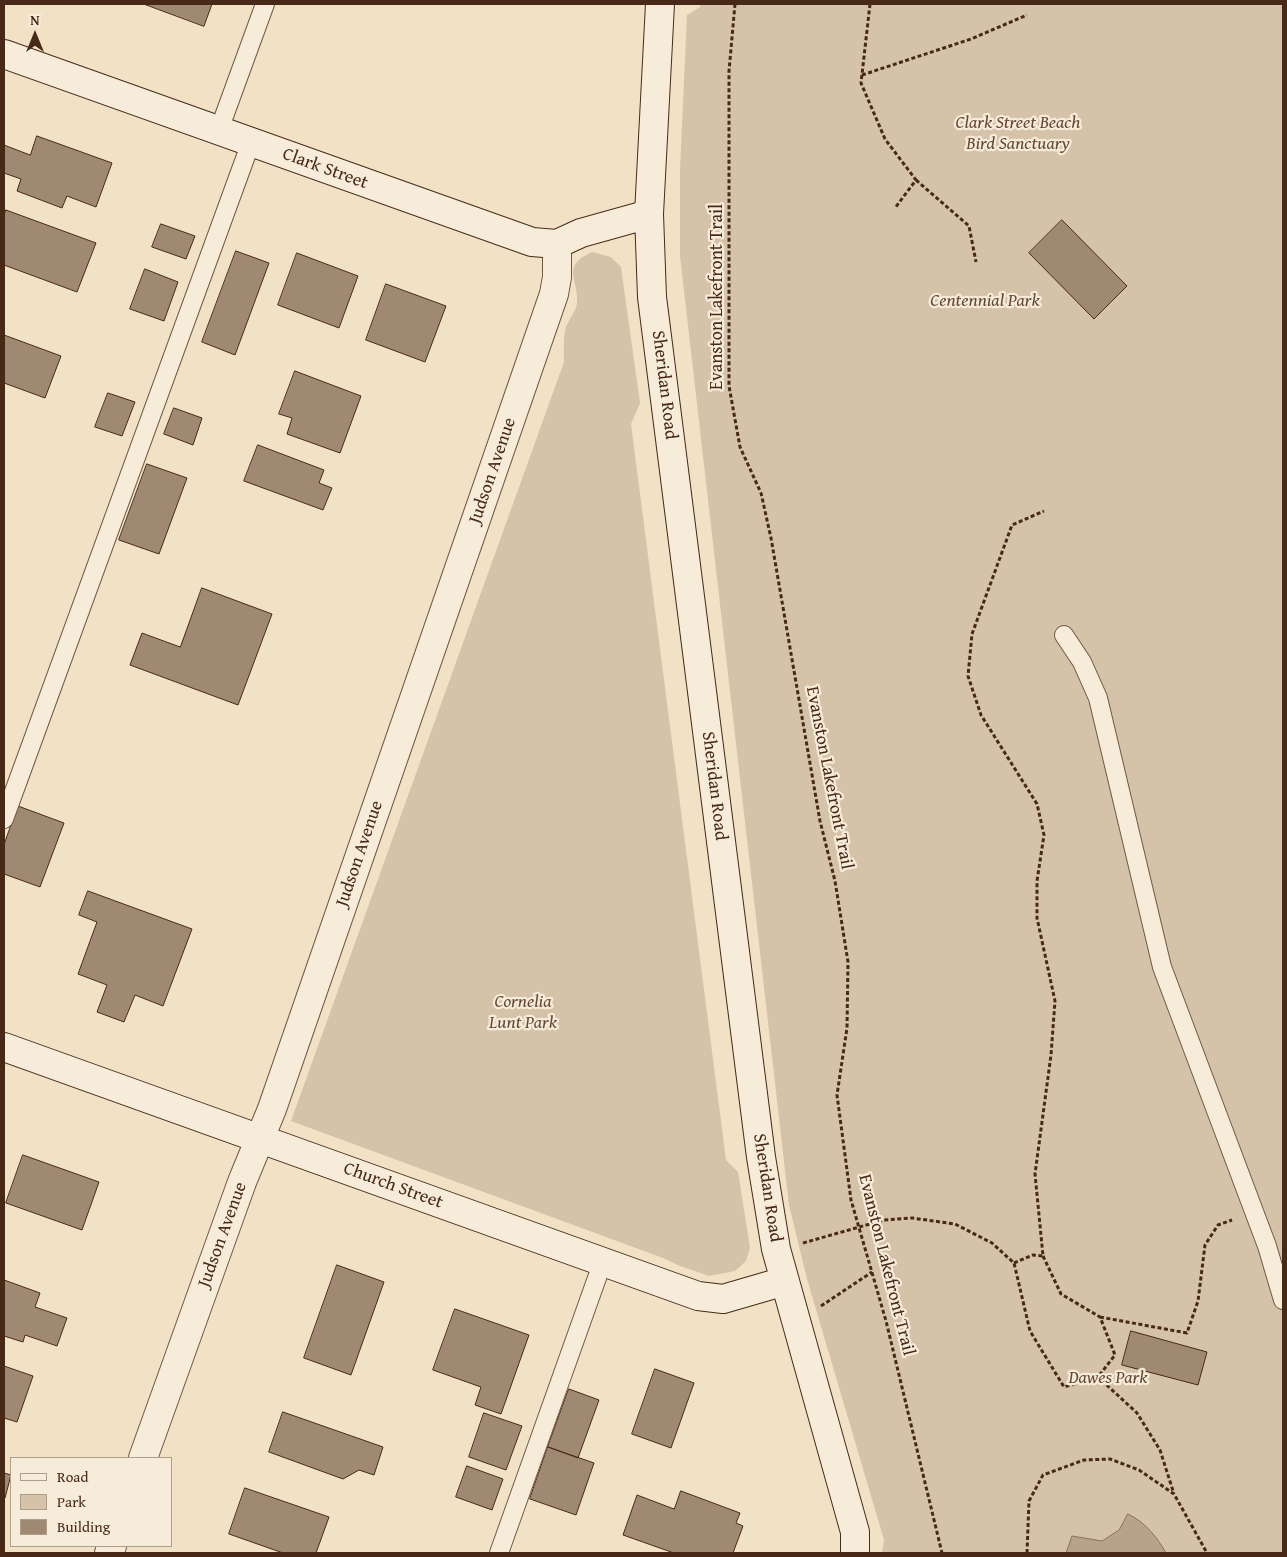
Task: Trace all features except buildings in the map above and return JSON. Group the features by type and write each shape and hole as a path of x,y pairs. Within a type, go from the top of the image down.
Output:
{"street":[{"name":"Sheridan Road","path":"660,4 649,214 652,297 752,1086 776,1249 860,1546"},
{"name":"Clark Street","path":"4,54 532,242 557,244 581,233 649,214"},
{"name":"Judson Avenue","path":"143,1457 260,1137 272,1109 554,294 557,277 557,244"},
{"name":"Church Street","path":"4,1047 260,1137 698,1296 724,1299 785,1281"}],"lane":[{"path":"219,130 264,4"},
{"path":"4,819 251,142"},
{"path":"1064,635 1082,662 1098,698 1162,967 1254,1211 1283,1300"},
{"path":"498,1553 603,1261"}],"path":[{"name":"Evanston Lakefront Trail","path":"735,4 729,71 729,386 740,447 761,493 771,538 820,821 835,881 848,962 847,1028 837,1095 851,1200 872,1272 942,1553"},
{"path":"870,4 861,83 885,139 916,180 969,226 976,262"},
{"path":"862,75 971,40 1027,15"},
{"path":"895,208 916,180"},
{"path":"1044,511 1012,525 972,634 968,676 981,715 1037,804 1044,835 1037,881 1037,918 1055,1001 1051,1055 1035,1174 1043,1256 1061,1294 1100,1317 1187,1333 1198,1301 1205,1245 1218,1225 1254,1211"},
{"path":"798,1244 860,1229 884,1220 912,1218 955,1224 992,1243 1014,1263 1030,1331 1064,1387 1098,1377 1115,1355 1100,1317"},
{"path":"1014,1263 1033,1255 1043,1256"},
{"path":"816,1309 872,1272"},
{"path":"1098,1377 1137,1413 1160,1450 1174,1494 1207,1553"},
{"path":"1027,1553 1029,1501 1043,1475 1084,1460 1110,1459 1139,1470 1174,1494"}],"green space":[{"name":"Centennial Park","path":"700,4 1283,4 1283,1553 882,1553 884,1540 807,1279 789,1205 680,256 680,169 687,15 700,7"},
{"name":"Cornelia Lunt Park","path":"592,252 611,257 621,267 640,403 631,424 726,1160 738,1172 750,1248 746,1261 735,1271 709,1276 291,1121 564,362 565,331 577,302 573,274 574,268 582,257"}],"shaded area":[{"path":"1128,1514 1150,1530 1166,1553 1066,1553 1072,1536 1102,1541 1119,1530"}],"park label":[{"name":"Clark Street Beach Bird Sanctuary","path":"1018,133"},
{"name":"Dawes Park","path":"1108,1378"}]}
